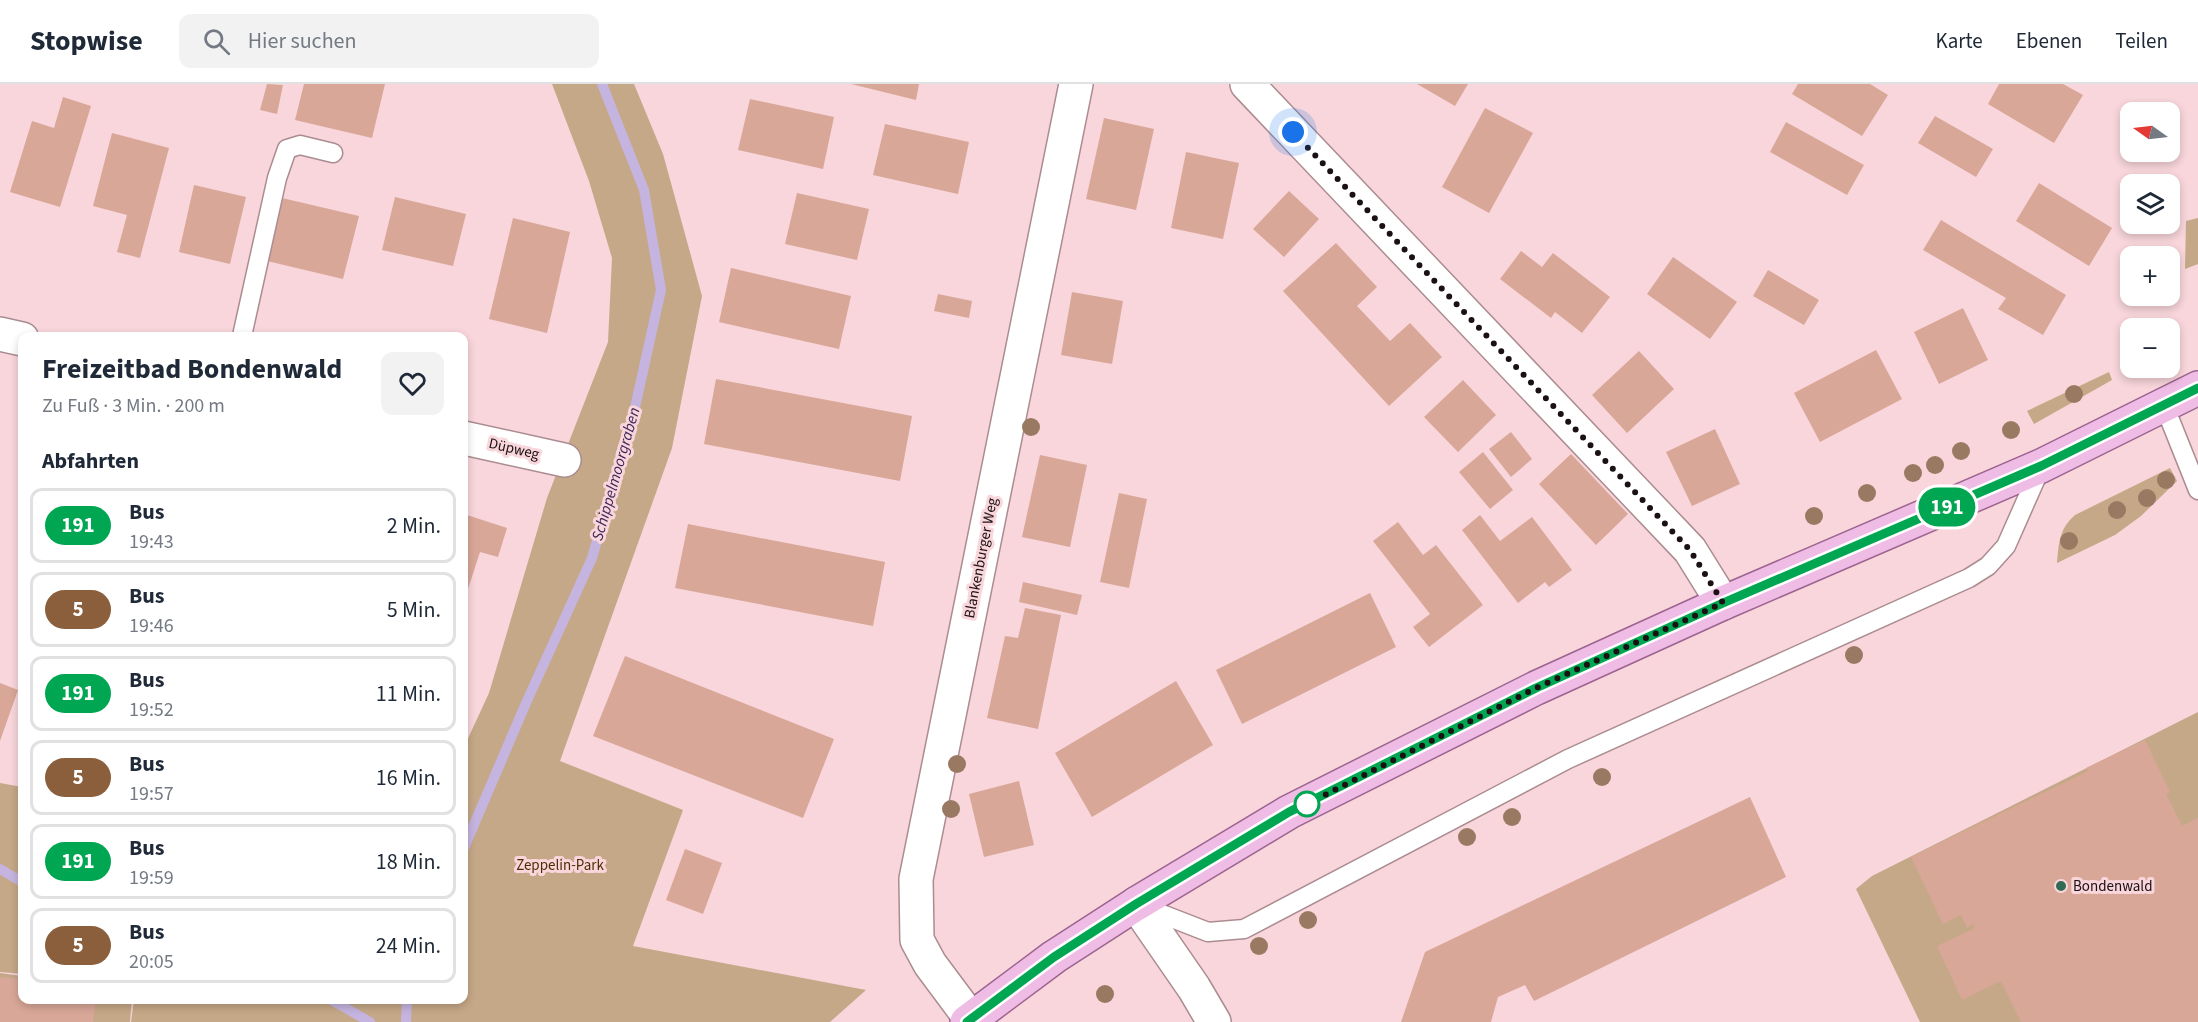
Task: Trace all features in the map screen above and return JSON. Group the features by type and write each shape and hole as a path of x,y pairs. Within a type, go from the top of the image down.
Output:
{"main road":[{"path":"969,1021 1054,957 1136,904 1289,812 1536,688 1723,603 2041,466 2198,388"}],"street":[{"name":"Blankenburger Weg","path":"969,1021 930,964 917,940 916,879 1076,84"},
{"path":"1247,84 1690,550 1723,603"},
{"path":"0,334 18,338"},
{"name":"Düpweg","path":"468,439 564,460"},
{"path":"1136,904 1194,988 1214,1022"}],"lane":[{"path":"243,332 277,178 287,149 300,145 333,153"},
{"path":"2164,405 2198,490"},
{"path":"1136,904 1208,932 1244,929 1568,759 1969,578 1988,566 2006,546 2041,466"}],"green space":[{"name":"Zeppelin-Park","path":"552,84 634,84 663,154 702,296 672,448 560,761 683,810 633,946 866,990 830,1022 131,1022 133,1004 468,1004 468,738 489,693 547,498 608,342 612,258 589,181"},
{"path":"2198,218 2198,264 2185,269 2186,221"},
{"path":"2109,372 2112,380 2034,424 2027,411"},
{"path":"2170,468 2177,481 2141,516 2115,535 2057,563 2063,531 2075,515"},
{"name":"Bondenwald","path":"2198,712 2198,1022 1920,1022 1856,889 1872,876"},
{"path":"0,783 18,786 18,974 0,972"},
{"path":"0,973 18,975 18,1004 132,1004 130,1022 0,1022"}],"building":[{"path":"267,84 283,85 277,114 260,110"},
{"path":"304,84 385,84 372,138 295,120"},
{"path":"851,84 919,84 916,100"},
{"path":"1417,84 1468,84 1455,106"},
{"path":"1798,84 1870,84 1888,95 1862,136 1792,94"},
{"path":"1999,84 2063,84 2083,95 2054,143 1988,104"},
{"path":"63,97 91,106 60,207 10,192 32,121 54,128"},
{"path":"750,99 834,117 823,169 738,150"},
{"path":"1485,108 1533,133 1489,213 1442,187"},
{"path":"1935,116 1993,149 1976,177 1918,143"},
{"path":"1104,118 1154,129 1136,210 1086,199"},
{"path":"1786,122 1864,165 1847,195 1770,152"},
{"path":"885,124 969,142 958,194 873,175"},
{"path":"112,133 169,148 140,258 117,252 127,215 93,206"},
{"path":"1186,152 1239,163 1223,239 1171,228"},
{"path":"2039,183 2112,228 2089,266 2016,221"},
{"path":"194,185 246,197 230,264 179,252"},
{"path":"1289,191 1319,219 1284,257 1253,229"},
{"path":"797,193 869,209 857,260 785,244"},
{"path":"395,197 466,214 453,266 382,250"},
{"path":"282,198 359,216 343,279 267,261"},
{"path":"513,218 570,232 547,333 489,319"},
{"path":"1941,220 2066,295 2043,335 1998,309 2006,298 1923,250"},
{"path":"1336,243 1377,287 1357,306 1390,341 1410,323 1442,357 1389,406 1283,291"},
{"path":"1521,251 1542,267 1553,253 1610,297 1582,333 1555,312 1551,318 1500,279"},
{"path":"1673,257 1737,302 1710,339 1647,294"},
{"path":"731,268 851,296 839,349 719,322"},
{"path":"1768,270 1819,300 1804,325 1753,296"},
{"path":"1072,292 1123,301 1112,364 1061,355"},
{"path":"938,294 972,301 969,318 934,311"},
{"path":"1963,308 1988,360 1939,384 1914,332"},
{"path":"1876,350 1902,399 1820,442 1794,393"},
{"path":"1639,351 1674,389 1627,433 1592,395"},
{"path":"716,379 912,416 900,481 704,444"},
{"path":"1463,380 1496,415 1458,452 1424,417"},
{"path":"1715,429 1740,484 1692,506 1666,452"},
{"path":"1511,432 1532,459 1511,477 1489,449"},
{"path":"1483,452 1513,490 1490,509 1459,472"},
{"path":"1571,454 1628,514 1596,545 1539,484"},
{"path":"1040,455 1087,465 1070,547 1022,537"},
{"path":"1119,493 1147,499 1129,588 1100,582"},
{"path":"468,515 507,528 498,557 480,552 468,589"},
{"path":"1480,515 1500,541 1532,517 1572,570 1549,587 1545,582 1518,603 1462,530"},
{"path":"1398,522 1423,555 1436,545 1483,605 1429,647 1413,627 1430,614 1373,541"},
{"path":"688,524 885,562 873,626 675,588"},
{"path":"1023,582 1082,595 1077,615 1019,602"},
{"path":"1370,593 1396,647 1242,724 1216,670"},
{"path":"1025,608 1061,615 1038,729 987,718 1005,636 1018,638"},
{"path":"625,656 834,739 803,818 593,736"},
{"path":"1176,681 1213,745 1092,817 1055,753"},
{"path":"0,683 18,690 0,741"},
{"name":"Bondenwald","path":"2145,740 2170,792 2166,794 2182,826 2198,818 2198,1022 2021,1022 2001,981 1962,1000 1937,946 1975,928 1973,924 1967,928 1961,915 1943,924 1911,857 2088,771 2086,768"},
{"path":"1019,781 1034,845 984,857 969,794"},
{"path":"1750,797 1786,877 1534,1001 1525,985 1498,997 1491,1022 1401,1022 1425,952"},
{"path":"685,849 722,863 703,914 666,900"},
{"path":"0,977 18,979 18,1004 95,1004 93,1022 0,1022"}],"waterway":[{"name":"Schippelmoorgraben","path":"468,839 592,558 634,412 661,290 644,190 602,84"},
{"path":"0,869 18,880"},
{"path":"339,1004 370,1022"},
{"name":"Schippelmoorgraben","path":"406,1022 407,1004"}],"bus line":[{"name":"191","path":"967,1022 1054,957 1136,904 1289,812 1536,688 1723,603 2041,466 2198,388"}],"place":[{"name":"Bondenwald","path":"2061,886"}],"route":[{"path":"1293,132 1690,550 1723,603 1536,688 1307,804"}]}
